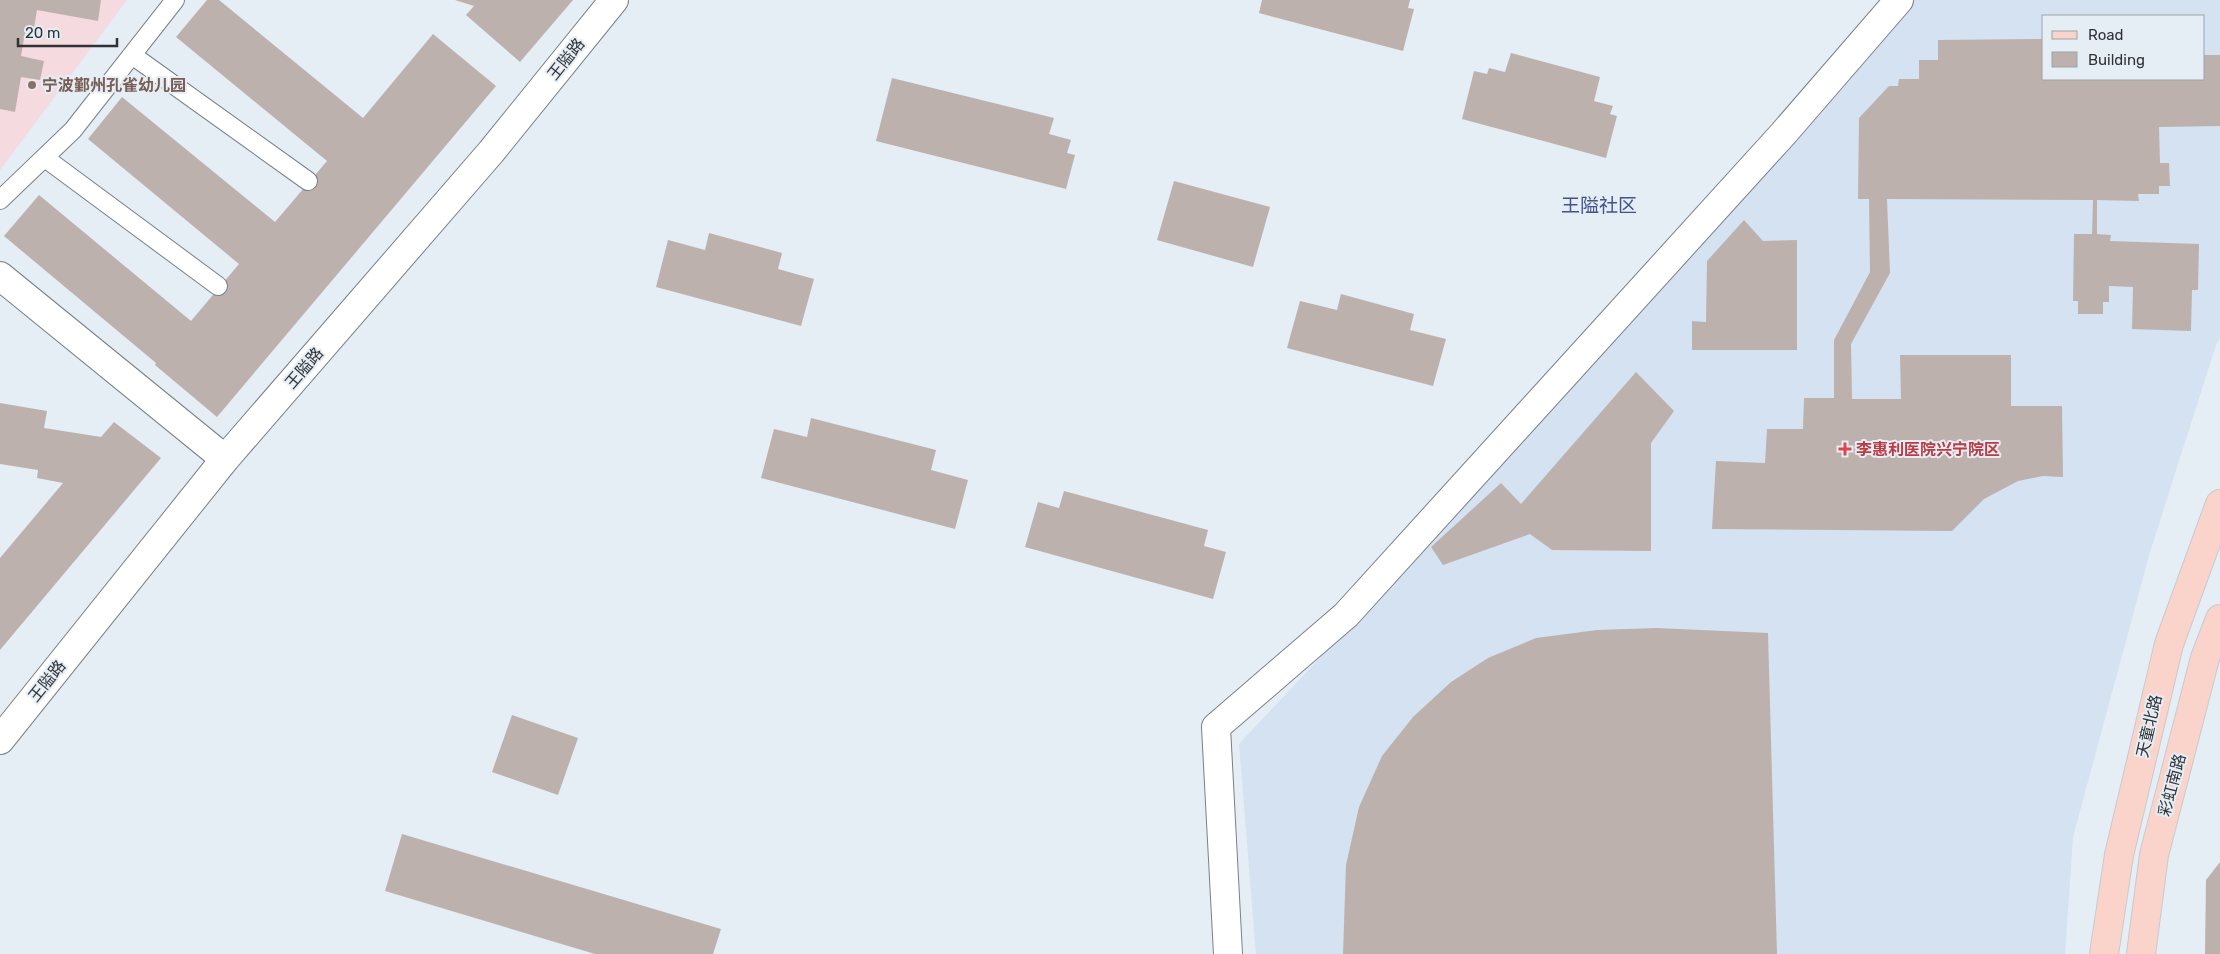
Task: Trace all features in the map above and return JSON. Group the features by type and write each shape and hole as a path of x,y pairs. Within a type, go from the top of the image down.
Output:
{"main road":[{"name":"天童北路","path":"2104,954 2118,855 2169,644 2220,504"},
{"name":"彩虹南路","path":"2141,954 2154,855 2205,658 2220,619"}],"street":[{"name":"王隘路","path":"0,740 226,459 491,152 614,0"},
{"path":"1228,954 1216,728 1346,615 1783,134 1899,0"},
{"path":"0,276 226,459"}],"lane":[{"path":"0,200 73,130 175,0"},
{"path":"132,55 308,181"},
{"path":"45,158 218,286"}],"shaded area":[{"name":"宁波鄞州孔雀幼儿园","path":"0,0 127,0 0,170"},
{"name":"李惠利医院兴宁院区","path":"1907,0 2220,0 2220,338 2216,345 2150,552 2073,837 2065,954 1256,954 1239,744 1348,628"}],"building":[{"path":"0,0 101,0 98,21 37,10 34,28 26,27 21,56 44,61 40,80 21,77 15,112 0,109"},
{"path":"207,0 219,0 363,118 433,34 496,86 217,417 155,365 156,363 4,236 39,195 191,321 239,264 88,139 122,97 275,222 327,161 176,37"},
{"path":"455,0 573,0 520,62 466,15 474,6"},
{"path":"1262,0 1410,0 1408,8 1414,9 1403,51 1259,13"},
{"path":"2042,39 2042,80 2205,80 2205,55 2220,55 2220,126 2159,127 2160,163 2169,163 2170,186 2159,186 2159,194 2138,194 2139,201 2097,200 2097,234 2111,235 2110,241 2199,244 2198,290 2192,290 2191,331 2132,329 2133,287 2109,286 2109,302 2103,302 2103,314 2078,314 2078,301 2073,301 2074,234 2092,234 2093,200 1887,199 1890,273 1851,344 1852,399 1901,399 1900,355 2011,355 2011,406 2062,406 2063,477 2043,476 2018,481 1984,499 1952,531 1712,529 1716,461 1765,463 1767,429 1803,429 1804,398 1834,398 1834,340 1870,272 1869,199 1858,199 1859,118 1889,86 1898,86 1899,79 1919,79 1919,60 1938,60 1938,40"},
{"path":"1511,53 1600,77 1594,101 1613,106 1610,114 1617,116 1606,158 1462,119 1474,71 1487,74 1489,68 1505,72"},
{"path":"892,78 1054,118 1049,134 1071,140 1067,153 1075,155 1066,189 876,141"},
{"path":"1174,181 1270,207 1253,267 1157,240"},
{"path":"1744,220 1763,241 1797,240 1797,350 1692,350 1692,321 1706,322 1707,261"},
{"path":"709,233 782,253 778,269 814,279 801,326 656,287 668,240 705,250"},
{"path":"1341,294 1414,314 1410,330 1446,339 1433,386 1287,348 1300,301 1337,310"},
{"path":"1636,372 1674,411 1651,443 1651,551 1552,550 1530,534 1443,565 1431,547 1501,483 1521,504"},
{"path":"0,403 47,411 44,428 101,437 114,422 161,458 0,650 0,558 63,483 37,478 38,470 0,464"},
{"path":"811,418 936,450 931,470 968,480 955,529 761,478 774,429 807,437"},
{"path":"1064,491 1208,530 1204,546 1226,552 1213,599 1025,547 1038,502 1059,508"},
{"path":"1657,628 1768,633 1777,954 1343,954 1346,865 1359,807 1382,756 1413,717 1451,682 1488,658 1536,638 1597,630"},
{"path":"512,715 578,738 558,795 492,772"},
{"path":"402,834 721,929 713,954 595,954 385,891"},
{"path":"2220,862 2220,954 2205,954 2206,880"}],"place":[{"name":"宁波鄞州孔雀幼儿园","path":"32,85"},
{"name":"李惠利医院兴宁院区","path":"1845,449"}],"district":[{"name":"王隘社区","path":"1599,205"}]}
